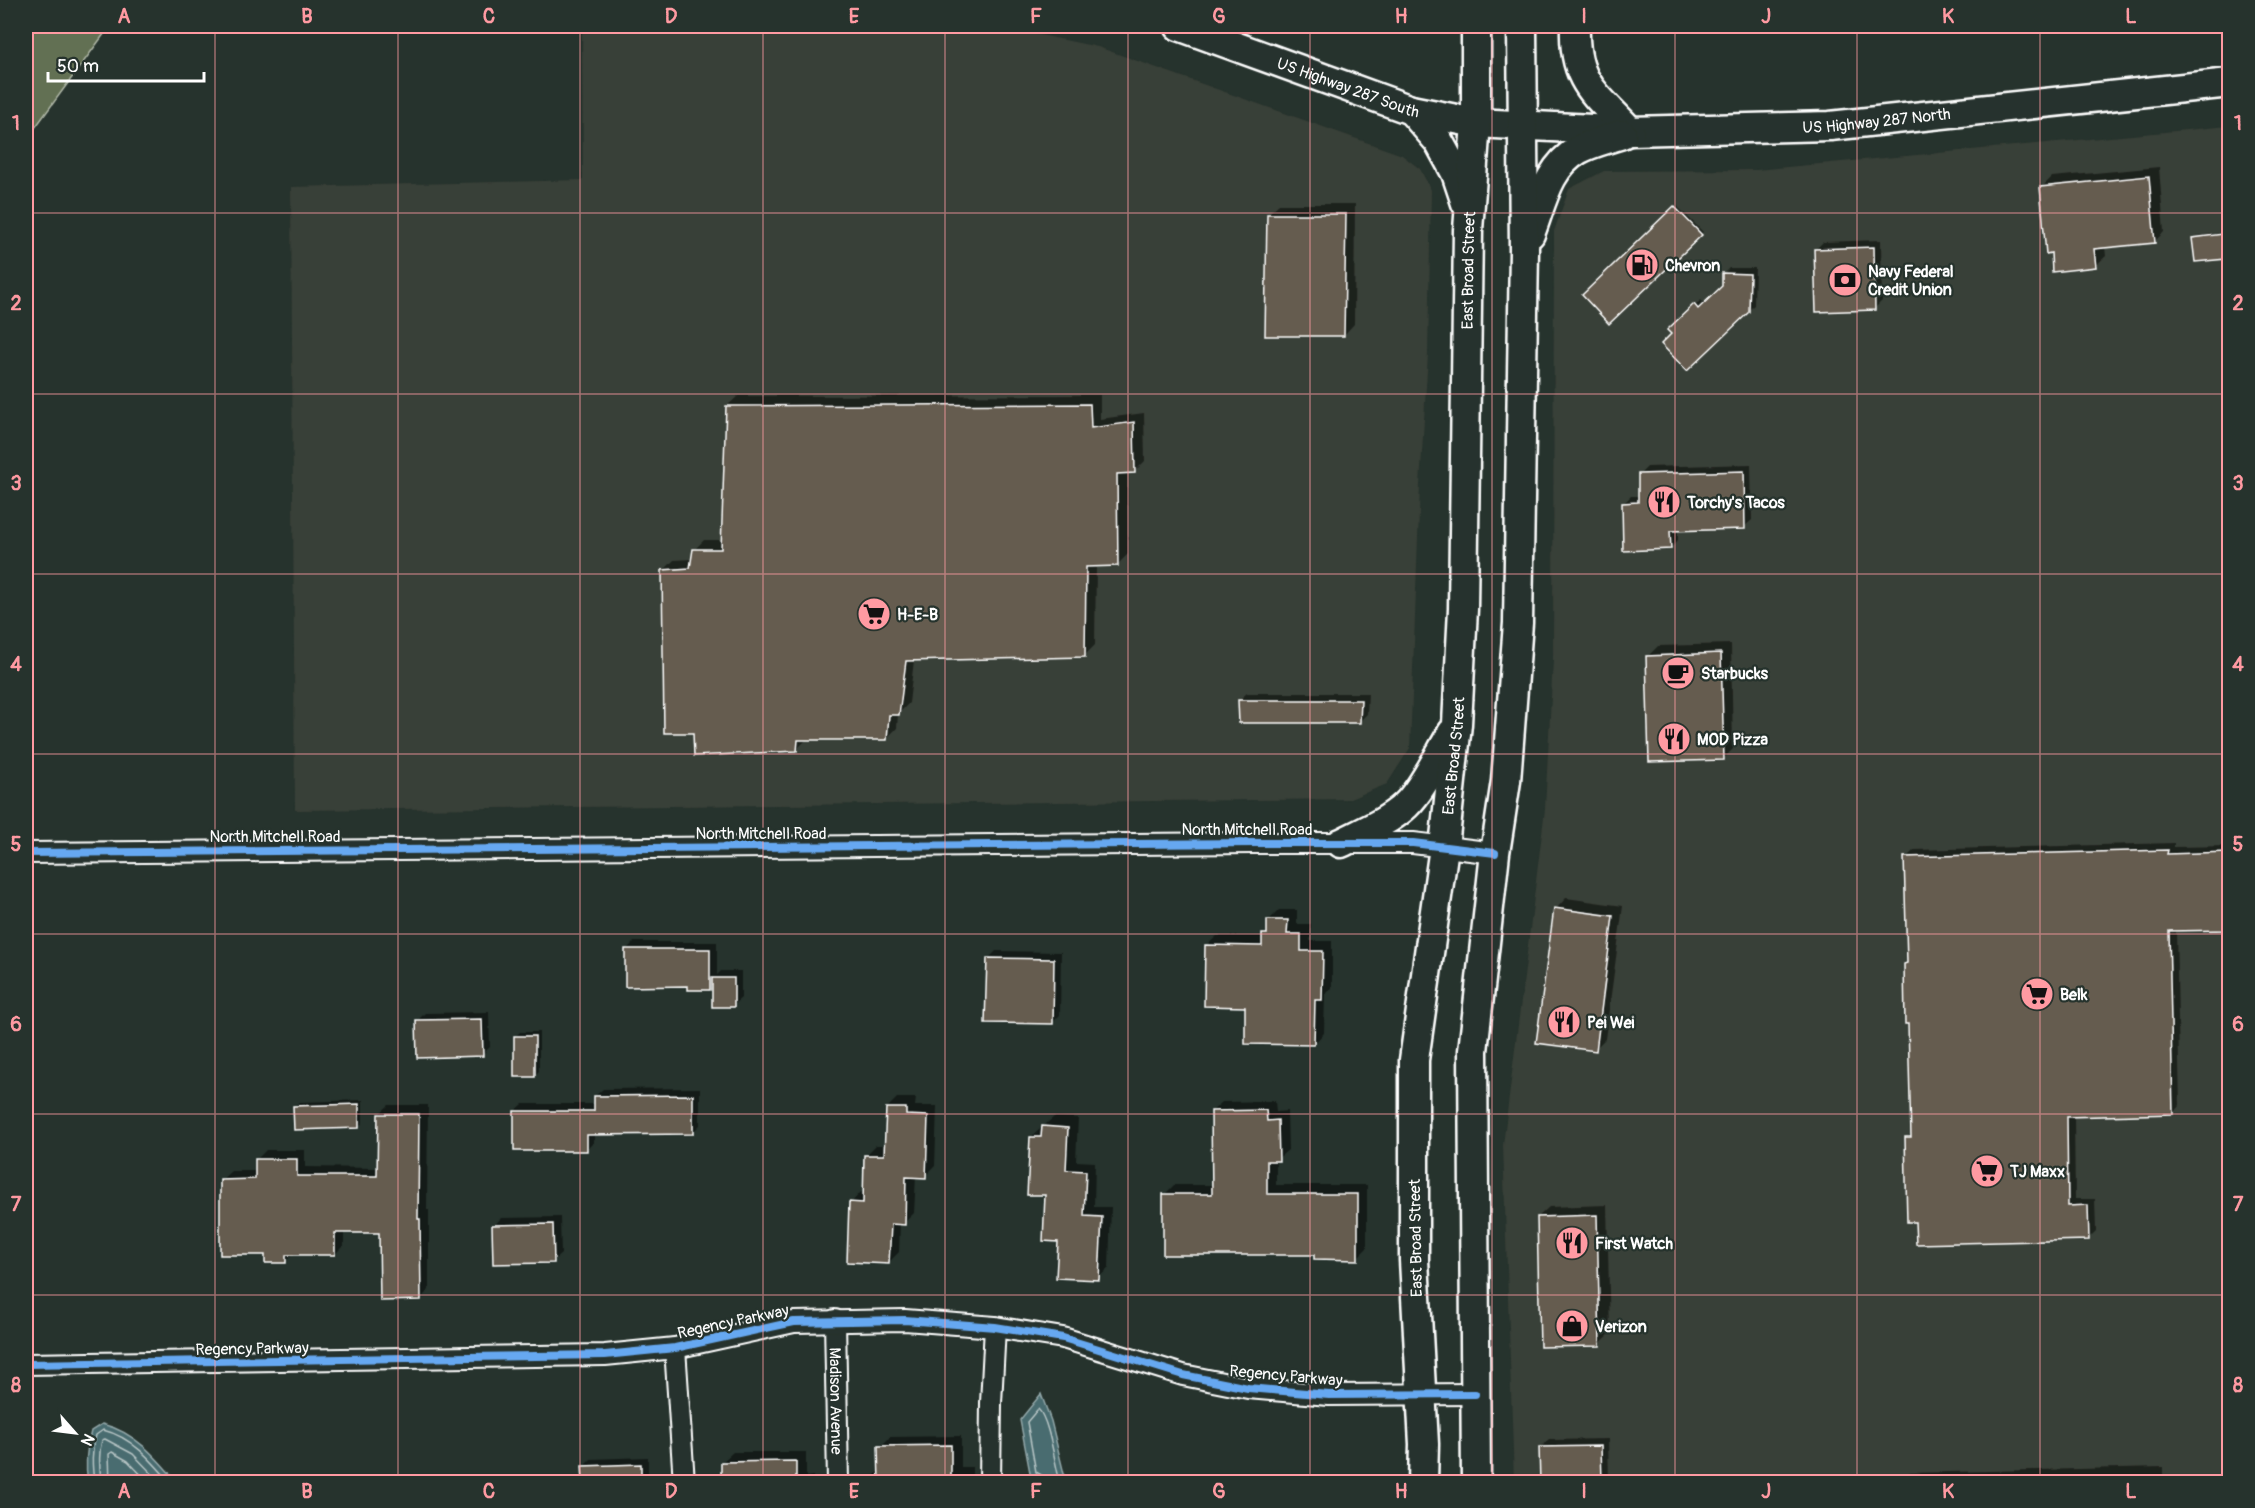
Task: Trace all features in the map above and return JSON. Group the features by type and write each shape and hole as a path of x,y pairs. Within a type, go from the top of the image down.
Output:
{"main road":[{"name":"US Highway 287 South","path":"1179,26 1411,110 1476,123 1522,124"},
{"name":"East Broad Street","path":"1423,1482 1422,1396 1413,1260 1414,1060 1444,847 1457,724 1463,609 1470,216 1476,123 1476,26"},
{"path":"1476,1482 1473,1051 1506,781 1518,623 1524,250 1522,26"},
{"path":"1524,250 1549,181 1561,164 1578,150 1630,131 1590,90 1577,62 1575,26"},
{"name":"US Highway 287 North","path":"1522,124 1630,131 1830,126 2229,83"},
{"path":"1411,110 1439,142 1456,173 1470,216"},
{"path":"1341,843 1380,824 1407,805 1457,724"}],"street":[{"name":"North Mitchell Road","path":"26,853 170,850 1413,843 1496,853"},
{"name":"Madison Avenue","path":"835,1320 838,1482"},
{"name":"Regency Parkway","path":"26,1364 605,1355 675,1348 794,1322 905,1320 995,1327 1063,1338 1183,1375 1248,1388 1329,1395 1475,1394"},
{"path":"990,1482 995,1327"},
{"path":"675,1348 684,1482"}],"shaded area":[{"path":"582,26 987,26 1007,28 1098,47 1402,155 1420,169 1431,190 1428,354 1420,485 1410,748 1387,784 1350,799 295,810 291,187 583,180"},
{"path":"2229,126 2229,1482 1514,1482 1503,1145 1545,809 1553,660 1554,231 1569,189 1604,171 1756,170"}],"green space":[{"path":"26,26 110,26 26,140"}],"water":[{"path":"1041,1394 1051,1421 1066,1482 1047,1482 1031,1478 1020,1420"},
{"path":"102,1424 135,1439 177,1482 88,1482 86,1463 89,1438 91,1431"}],"building":[{"path":"2149,176 2155,243 2094,249 2096,267 2052,272 2051,253 2046,254 2040,187"},
{"name":"Chevron","path":"1674,206 1702,235 1609,324 1582,295"},
{"path":"1267,214 1346,214 1344,336 1265,336"},
{"path":"2223,234 2226,259 2195,262 2192,238"},
{"name":"Navy Federal Credit Union","path":"1874,247 1875,310 1816,312 1814,249"},
{"path":"1722,273 1750,274 1749,312 1687,371 1661,344 1671,334 1667,330 1694,304 1698,309 1722,286"},
{"name":"H-E-B","path":"1090,404 1091,428 1134,422 1135,473 1117,474 1118,566 1086,567 1085,657 906,661 899,715 889,715 887,740 798,740 797,751 694,756 693,733 664,733 662,570 690,568 693,549 721,549 726,406"},
{"path":"1744,471 1745,529 1670,531 1671,549 1623,551 1622,503 1638,502 1638,474"},
{"path":"1721,653 1724,760 1649,762 1646,656"},
{"path":"1238,700 1361,700 1360,723 1239,723"},
{"name":"Belk","path":"2168,850 2167,854 2229,852 2229,930 2169,931 2173,1114 2067,1117 2068,1206 2088,1205 2089,1240 1916,1244 1915,1222 1907,1222 1905,1137 1911,1137 1908,1024 1905,1024 1904,964 1907,963 1904,857"},
{"path":"1554,908 1613,916 1596,1051 1536,1043"},
{"path":"1267,920 1288,920 1287,934 1301,934 1301,951 1323,951 1322,1000 1315,1000 1314,1045 1245,1044 1245,1007 1204,1006 1205,945 1262,946 1262,934 1267,934"},
{"path":"625,949 710,949 710,990 688,990 688,986 625,987"},
{"path":"987,958 1054,959 1053,1024 985,1023"},
{"path":"712,978 734,978 734,1007 712,1007"},
{"path":"482,1019 483,1056 417,1058 416,1020"},
{"path":"514,1036 535,1036 535,1077 514,1077"},
{"path":"693,1095 693,1134 587,1135 587,1151 514,1151 514,1111 594,1111 594,1096"},
{"path":"359,1104 359,1128 294,1130 293,1106"},
{"path":"886,1108 906,1108 906,1115 928,1116 926,1178 906,1177 905,1225 891,1224 889,1264 847,1262 849,1202 863,1203 864,1155 884,1155"},
{"path":"1266,1110 1267,1121 1278,1120 1279,1161 1267,1161 1267,1194 1358,1194 1358,1260 1314,1259 1314,1255 1163,1255 1163,1194 1212,1194 1211,1111"},
{"path":"378,1114 419,1114 418,1219 420,1219 421,1300 380,1301 379,1233 335,1233 335,1255 286,1255 286,1263 265,1263 265,1255 220,1255 220,1180 255,1179 255,1159 297,1159 297,1176 377,1176"},
{"path":"1042,1126 1068,1128 1066,1170 1086,1171 1084,1216 1102,1217 1099,1280 1056,1278 1058,1242 1043,1241 1045,1195 1027,1195 1030,1137 1041,1137"},
{"path":"1597,1215 1600,1346 1540,1347 1537,1217"},
{"path":"553,1224 554,1263 493,1264 492,1225"},
{"path":"951,1445 951,1482 879,1482 878,1446"},
{"path":"1601,1446 1602,1482 1540,1482 1539,1447"},
{"path":"796,1461 796,1482 721,1482 721,1462"},
{"path":"641,1464 641,1482 583,1482 582,1466"}],"cycle path":[{"path":"26,853 1254,843 1413,843 1495,853"},
{"path":"26,1364 605,1355 675,1348 794,1322 905,1320 995,1327 1063,1338 1183,1375 1248,1388 1329,1395 1475,1394"}],"place":[{"name":"Chevron","path":"1642,265"},
{"name":"Navy Federal Credit Union","path":"1845,280"},
{"name":"Torchy's Tacos","path":"1664,502"},
{"name":"H-E-B","path":"874,614"},
{"name":"Starbucks","path":"1678,673"},
{"name":"MOD Pizza","path":"1674,739"},
{"name":"Belk","path":"2037,994"},
{"name":"Pei Wei","path":"1564,1022"},
{"name":"TJ Maxx","path":"1987,1171"},
{"name":"First Watch","path":"1572,1243"},
{"name":"Verizon","path":"1572,1326"}]}
